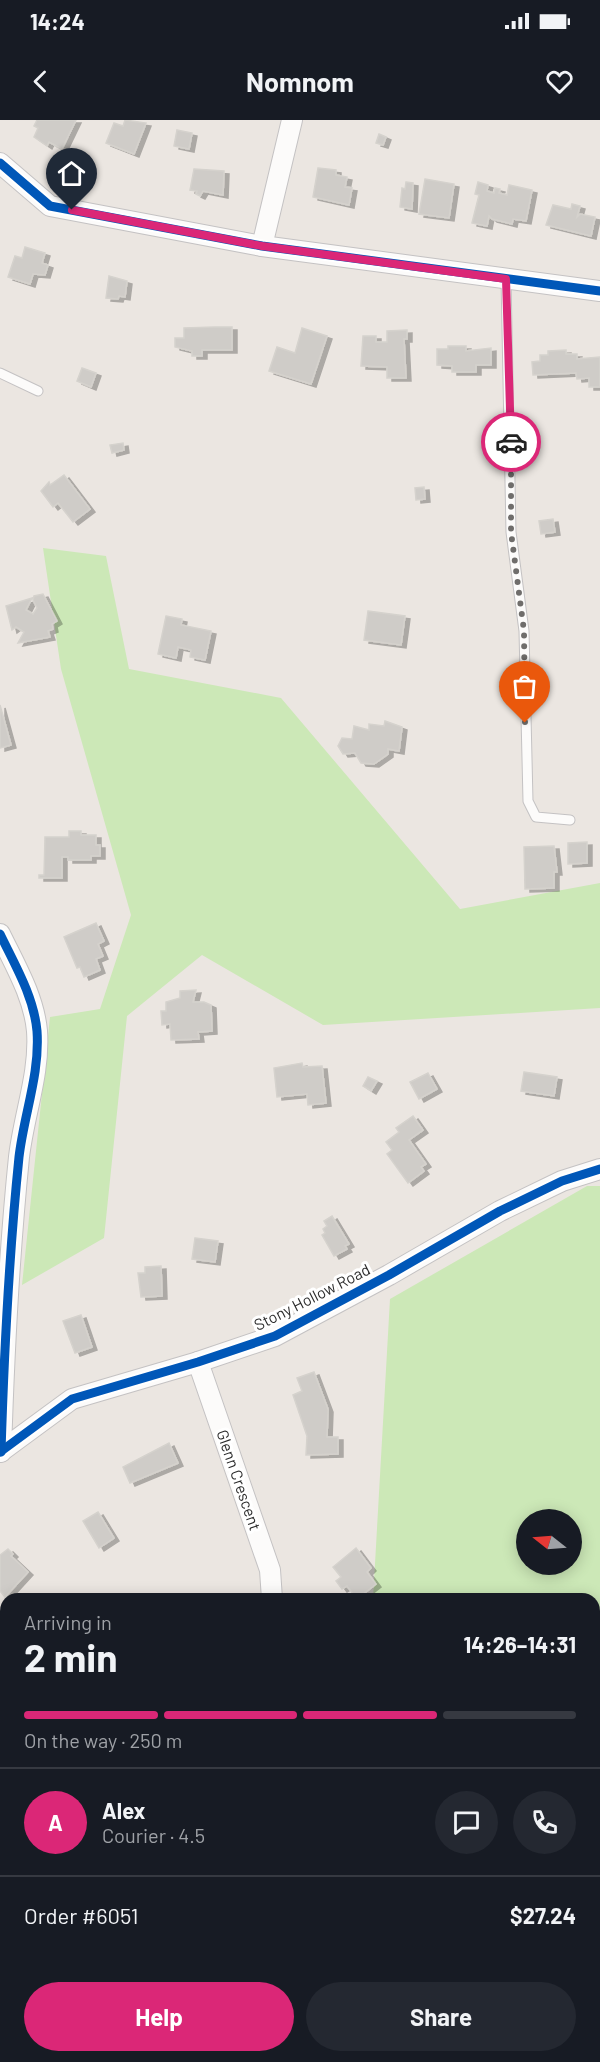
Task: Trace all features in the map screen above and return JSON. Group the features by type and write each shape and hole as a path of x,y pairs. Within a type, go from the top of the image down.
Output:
{"street":[{"path":"262,246 292,120"},
{"path":"0,163 50,206 262,246 600,291"},
{"path":"0,934 27,988 37,1029 38,1062 19,1154 6,1302 0,1452"},
{"name":"Stony Hollow Road","path":"0,1452 72,1399 198,1362 275,1336 389,1275 500,1210 562,1181 600,1169"},
{"name":"Glenn Crescent","path":"198,1362 270,1569 272,1593"}],"lane":[{"path":"506,279 511,532 524,631 528,801 536,817 570,820"},
{"path":"0,373 38,391"}],"green space":[{"path":"43,548 106,556 129,669 281,698 460,909 600,883 600,1008 323,1025 202,955 127,1016 104,1238 22,1285 50,1017 100,1009 131,915 61,669"},
{"path":"587,1186 600,1186 600,1593 373,1593 390,1299"}],"building":[{"path":"37,120 76,120 62,149 49,142 47,146 34,137 38,128 34,126"},
{"path":"125,120 146,123 134,154 106,143 114,123 123,126"},
{"path":"177,130 192,133 189,149 174,146"},
{"path":"379,134 386,137 383,145 376,143"},
{"path":"318,168 336,170 336,175 347,177 345,187 352,188 349,205 313,197"},
{"path":"194,169 224,171 223,195 203,191 200,196 196,194 197,191 190,190"},
{"path":"425,179 454,184 449,218 419,214"},
{"path":"406,182 413,183 412,209 400,207 402,188 405,189"},
{"path":"478,182 488,185 487,191 494,193 495,188 500,189 499,193 507,195 509,185 532,190 526,221 513,219 512,224 492,219 489,216 487,226 472,223 479,195 475,194"},
{"path":"572,204 580,206 577,217 580,214 595,217 591,236 546,225 553,205 571,209"},
{"path":"25,247 45,253 42,263 48,265 45,275 33,274 30,284 8,277 15,256 22,258"},
{"path":"109,276 127,281 125,297 106,298"},
{"path":"232,327 232,350 202,350 202,356 192,356 192,351 175,347 175,338 184,338 184,328"},
{"path":"302,328 327,336 311,384 269,371 277,347 295,353"},
{"path":"407,330 407,339 404,339 406,378 387,378 387,367 361,366 363,336 376,336 376,342 387,342 387,331"},
{"path":"448,346 466,346 466,351 491,348 491,365 476,365 476,372 452,372 452,366 437,365 437,349 448,349"},
{"path":"566,350 566,354 577,354 577,359 600,357 600,387 589,387 589,378 577,379 576,373 533,375 532,362 540,361 540,355 548,355 548,351"},
{"path":"82,368 96,373 91,387 77,381"},
{"path":"123,443 124,450 112,453 110,445"},
{"path":"64,475 90,509 73,522 58,503 53,507 41,491 49,482 50,485"},
{"path":"424,487 425,499 416,500 415,488"},
{"path":"553,519 555,532 541,534 539,521"},
{"path":"43,594 57,621 52,624 53,629 48,631 50,637 18,643 24,632 16,627 12,630 6,606 32,598 26,610 33,614 37,608 33,600 34,596"},
{"path":"368,611 405,616 401,645 364,640"},
{"path":"166,616 182,619 181,625 211,631 205,660 190,657 191,650 178,647 176,658 158,654"},
{"path":"0,705 11,745 0,748"},
{"path":"385,721 402,727 399,751 388,749 388,754 374,764 361,763 355,753 343,754 338,746 342,738 352,739 354,726 369,730 369,724 384,726"},
{"path":"69,831 81,831 81,835 96,835 96,845 100,845 100,856 91,856 91,860 68,860 68,857 62,857 62,878 39,878 39,875 44,875 45,837 69,837"},
{"path":"587,842 587,863 568,864 568,843"},
{"path":"554,846 557,872 554,872 554,888 525,889 524,847"},
{"path":"96,923 104,941 98,944 103,956 96,959 100,970 84,977 80,967 77,968 64,937"},
{"path":"196,990 193,1002 204,1002 211,1005 212,1031 198,1032 199,1039 171,1040 170,1024 162,1025 161,1011 166,1011 166,1002 180,998 180,991"},
{"path":"302,1063 303,1067 322,1066 326,1103 308,1105 307,1094 277,1097 274,1068"},
{"path":"524,1072 557,1077 554,1096 521,1091"},
{"path":"428,1073 437,1089 419,1099 410,1082"},
{"path":"368,1077 377,1081 371,1091 363,1086"},
{"path":"413,1116 423,1130 409,1140 426,1164 421,1167 424,1171 408,1183 387,1154 392,1150 386,1142 399,1132 396,1128"},
{"path":"332,1216 349,1244 345,1246 347,1249 334,1256 322,1235 325,1233 323,1229 327,1226 324,1221"},
{"path":"195,1238 218,1241 215,1262 192,1259"},
{"path":"161,1266 162,1296 141,1297 138,1273 145,1273 145,1267"},
{"path":"81,1315 92,1347 75,1353 63,1321"},
{"path":"314,1372 328,1409 327,1437 338,1437 338,1454 306,1455 307,1436 293,1395 302,1391 297,1378"},
{"path":"169,1443 178,1463 130,1483 123,1467"},
{"path":"98,1512 114,1538 99,1548 83,1521"},
{"path":"356,1548 371,1568 367,1572 376,1584 365,1593 352,1593 347,1586 342,1589 336,1581 341,1577 333,1567"},
{"path":"8,1549 13,1554 11,1556 28,1572 9,1593 0,1591 0,1555"}],"cycle path":[{"path":"0,163 50,206 262,246 600,291"},
{"path":"0,934 23,981 32,1006 37,1031 34,1078 21,1141 15,1194 7,1304 1,1452"},
{"path":"0,1452 72,1399 198,1362 275,1336 389,1275 500,1211 562,1181 600,1169"}],"way so far":[{"path":"511,442 511,532 524,631 525,723"}],"route":[{"path":"72,210 262,246 506,279 511,442"}]}
